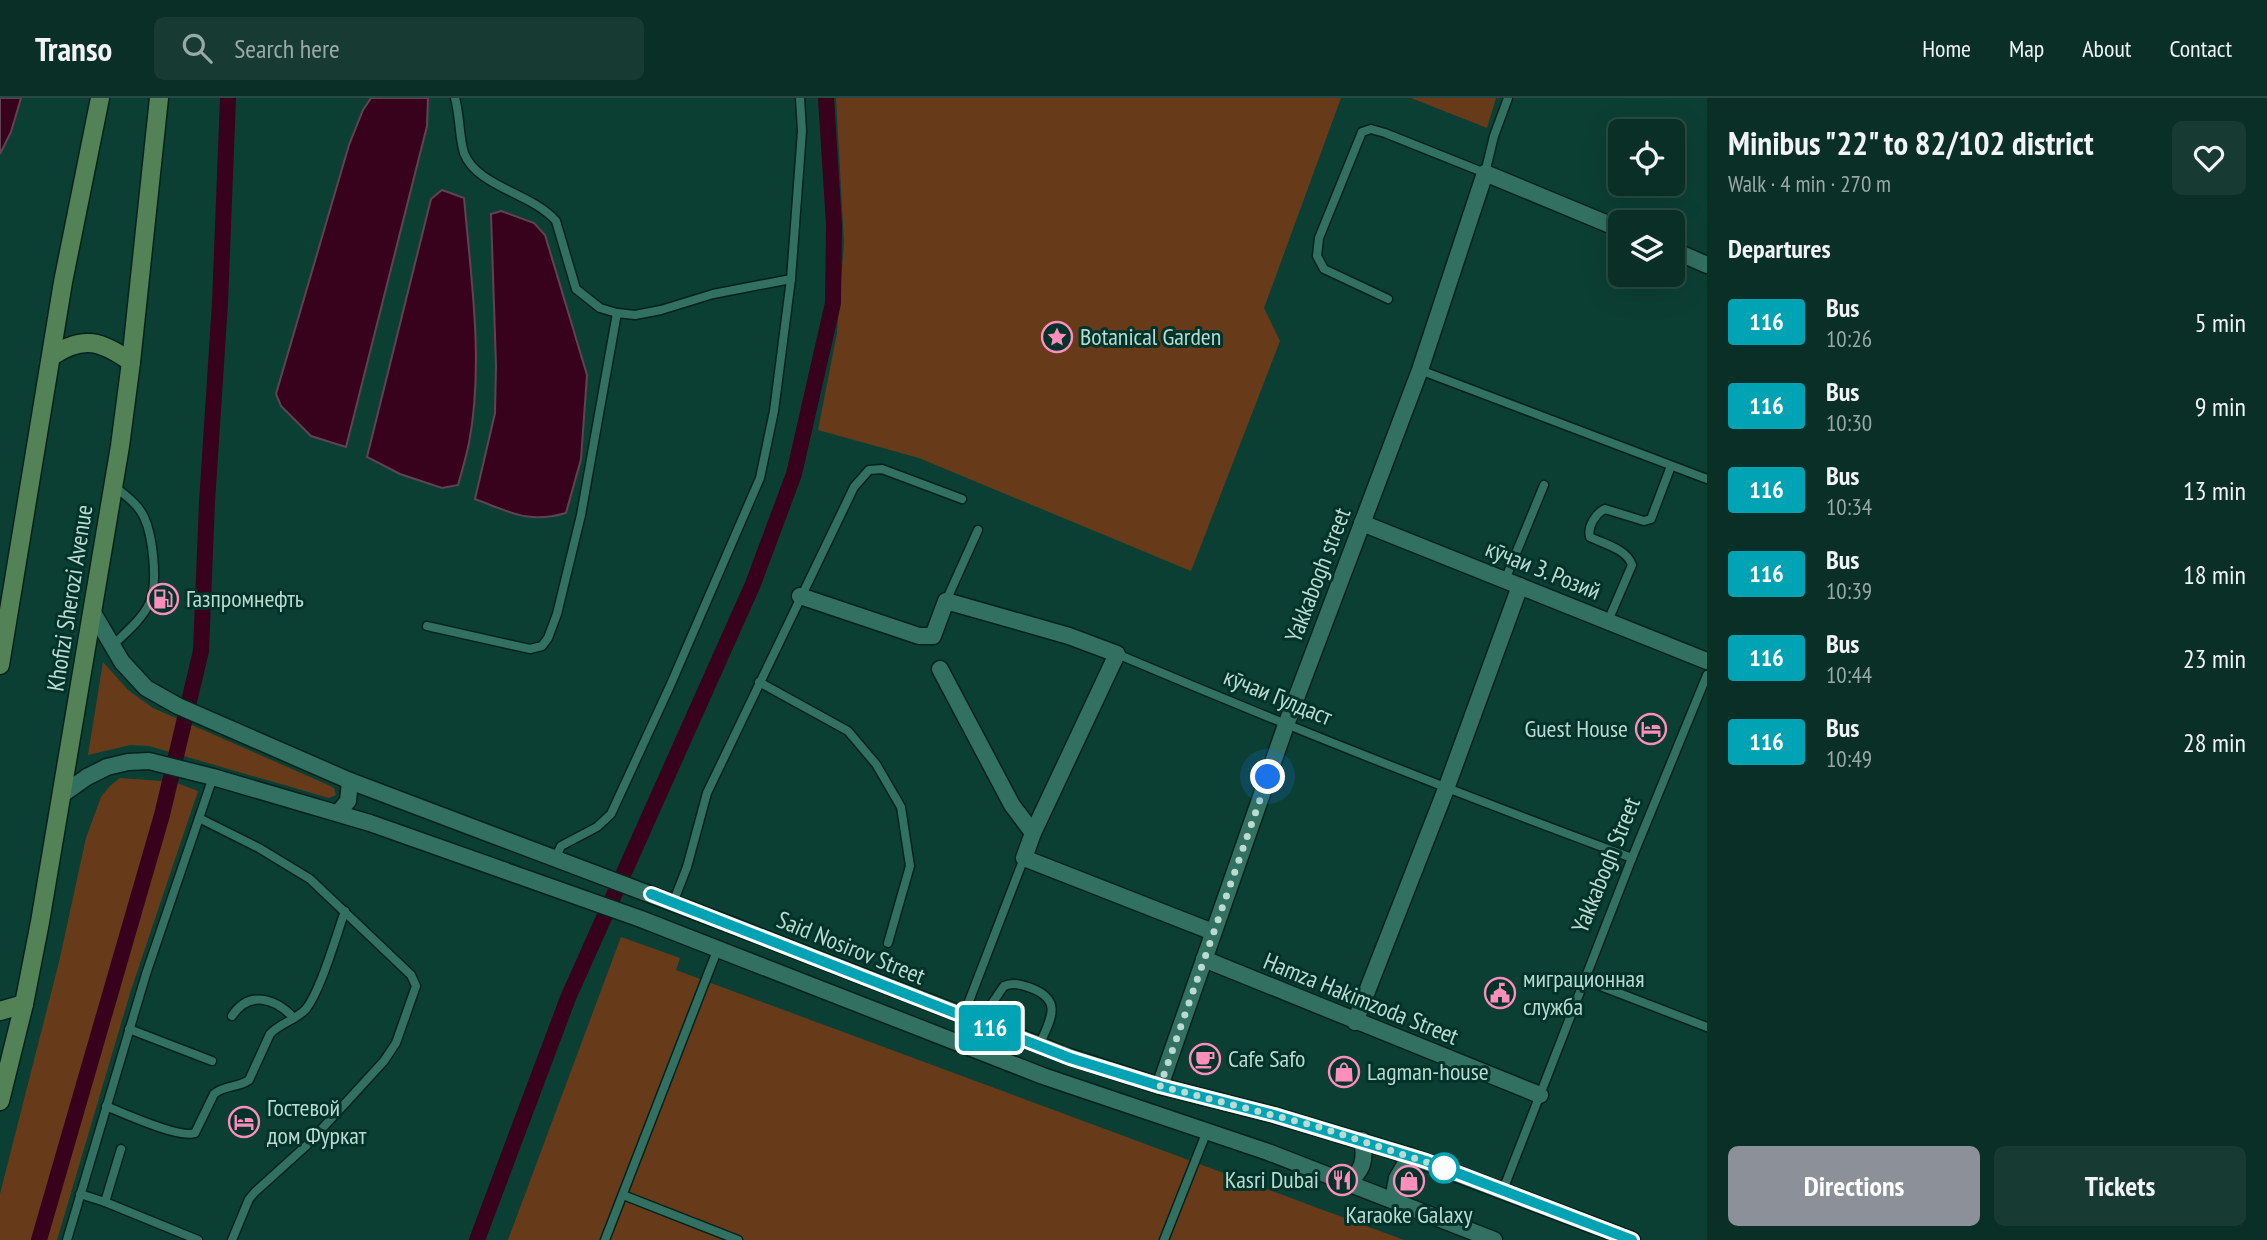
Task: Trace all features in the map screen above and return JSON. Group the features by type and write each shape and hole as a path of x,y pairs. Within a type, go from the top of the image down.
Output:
{"main road":[{"path":"0,665 63,282 100,98"},
{"name":"Khofizi Sherozi Avenue","path":"0,1101 24,1004 63,794 113,485 131,362 159,98"},
{"path":"52,356 73,344 90,342 107,346 131,362"},
{"path":"0,1011 24,1004"}],"street":[{"path":"1485,173 1608,224"},
{"name":"Yakkabogh street","path":"1160,1086 1286,725 1420,370 1485,173"},
{"path":"1685,255 1707,265"},
{"name":"кӯчаи З. Розий","path":"1362,523 1707,661"},
{"path":"1355,1022 1446,789 1512,583"},
{"path":"800,596 919,636 933,636 946,601 1069,636 1117,654 1033,833 1024,858 1213,932"},
{"name":"Said Nosirov Street","path":"92,611 111,647 138,681 158,696 350,781 651,894 1039,1046 1160,1086 1362,1140 1632,1240"},
{"path":"940,669 1012,805 1033,833"},
{"name":"Said Nosirov Street","path":"63,794 97,771 128,762 159,762 338,813 427,841 561,889 1074,1087 1207,1131 1347,1182 1484,1238"},
{"path":"338,813 348,801 350,781"},
{"name":"Hamza Hakimzoda Street","path":"1204,959 1540,1095"},
{"path":"981,1052 987,1027"},
{"path":"1347,1182 1356,1176 1363,1165 1362,1140"},
{"path":"1393,1200 1400,1169 1410,1156"}],"lane":[{"path":"455,98 460,114 464,151 471,166 481,175 538,205 556,221 576,289 600,308 635,315 713,294 791,279"},
{"path":"562,862 561,846 588,833 611,814 628,782 760,478 774,411 791,279 802,131 800,98"},
{"path":"1388,299 1324,269 1317,256 1319,238 1362,132 1371,128 1485,173 1494,136 1508,98"},
{"path":"427,626 530,649 542,646 548,638 557,614 581,514 617,313"},
{"path":"1420,370 1707,479"},
{"path":"1608,621 1632,565 1623,553 1590,537 1590,527 1599,511 1605,509 1644,521 1651,519 1671,466"},
{"path":"673,903 687,867 706,793 854,487 869,470 882,469 962,499"},
{"path":"111,647 150,603 154,574 144,516 132,501 113,485"},
{"path":"1512,583 1545,485"},
{"path":"946,601 978,530"},
{"name":"кӯчаи Гулдаст","path":"1117,654 1446,789 1632,859"},
{"name":"Yakkabogh Street","path":"1503,1190 1707,675"},
{"path":"759,682 848,731 876,764 901,807 910,866 888,943"},
{"path":"67,1240 129,1029 213,777"},
{"path":"199,818 299,871 345,911 415,981 414,995 390,1053 307,1145 249,1199 232,1240"},
{"path":"963,1017 1024,858"},
{"path":"106,1106 178,1133 191,1135 198,1129 214,1094 218,1090 243,1084 248,1080 275,1027 294,1018 306,1008 316,991 345,911"},
{"path":"605,1240 718,948"},
{"path":"1585,980 1707,1027"},
{"path":"987,1027 993,1002 1004,986 1016,983 1031,988 1046,995 1052,1004 1052,1013 1039,1046"},
{"path":"232,1016 241,1004 255,999 273,1003 294,1018"},
{"path":"129,1029 212,1061"},
{"path":"1164,1240 1207,1131"},
{"path":"106,1202 121,1149"},
{"path":"80,1194 198,1240"},
{"path":"623,1195 738,1240"}],"shaded area":[{"path":"0,98 21,98 11,132 0,154"},
{"path":"371,98 428,98 427,126 346,447 311,436 281,406 276,394 349,145 363,110"},
{"name":"Botanical Garden","path":"836,98 1341,98 1264,308 1280,341 1191,571 919,458 818,430 837,333 844,243"},
{"path":"1411,98 1496,98 1487,128"},
{"path":"442,190 464,198 473,290 476,382 469,443 458,485 442,488 400,474 367,457 431,199"},
{"path":"501,211 534,223 545,235 587,375 581,459 566,513 553,516 519,515 475,499 495,413 491,214"},
{"path":"103,662 128,690 153,708 326,784 334,788 336,795 329,798 149,746 130,745 88,755"},
{"path":"120,778 174,782 198,791 131,990 57,1240 0,1240 0,1194 59,962 86,838 101,797"},
{"path":"621,937 680,958 676,970 1404,1240 508,1240"}],"waterway":[{"path":"39,1240 162,815 201,651 228,98"},
{"path":"477,1240 568,998 753,584 794,474 833,303 834,225 826,98"}],"bus line":[{"name":"116","path":"651,894 1070,1058 1160,1086 1343,1134 1462,1174 1632,1240"}],"place":[{"name":"Botanical Garden","path":"1057,337"},
{"name":"Газпромнефть","path":"163,599"},
{"name":"Guest House","path":"1651,729"},
{"name":"миграционная служба","path":"1500,993"},
{"name":"Cafe Safo","path":"1205,1059"},
{"name":"Lagman-house","path":"1344,1072"},
{"name":"Гостевой дом Фуркат","path":"244,1122"},
{"name":"Kasri Dubai","path":"1342,1180"},
{"name":"Karaoke Galaxy","path":"1409,1181"}],"route":[{"path":"1268,777 1160,1086 1319,1127 1444,1168"}]}
